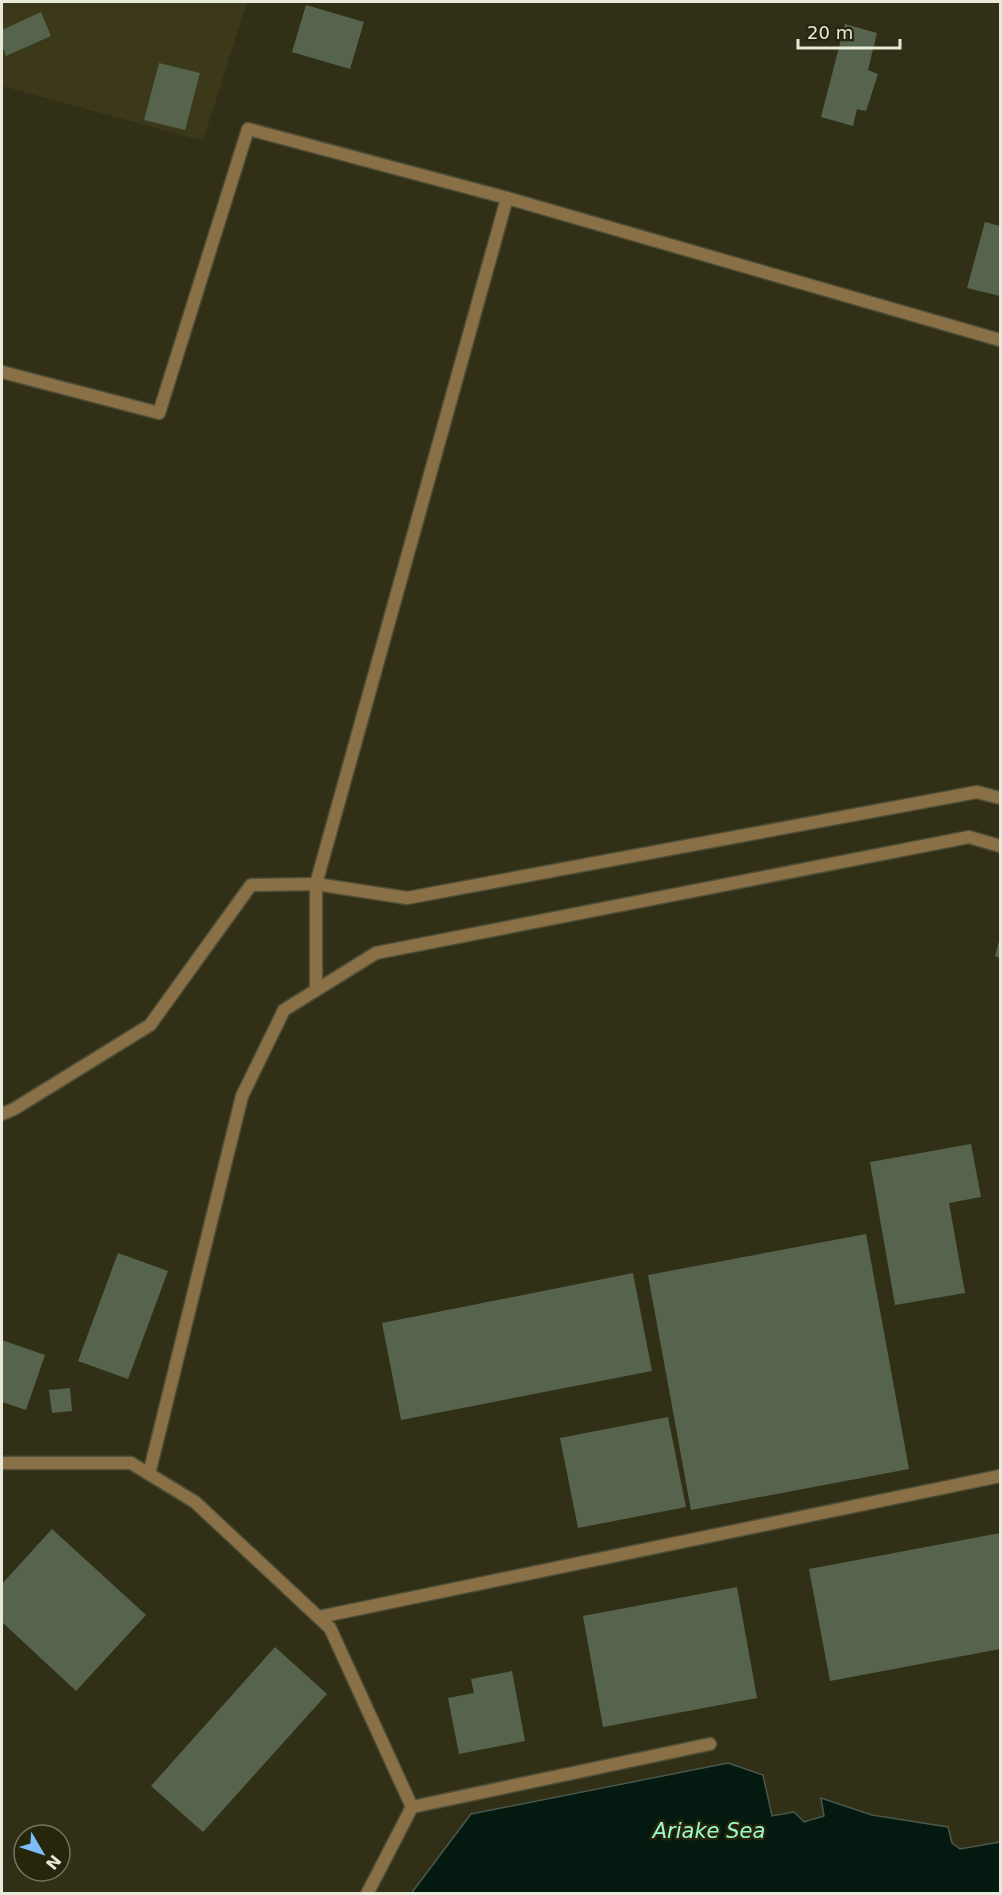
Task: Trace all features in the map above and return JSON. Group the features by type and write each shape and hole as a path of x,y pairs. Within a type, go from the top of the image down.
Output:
{"street":[{"path":"2,372 159,413 248,129 507,198 1000,340"},
{"path":"316,990 316,884 507,198"},
{"path":"2,1114 14,1109 150,1024 251,885 316,884 407,898 977,792 1000,798"},
{"path":"149,1474 242,1096 284,1010 376,953 969,837 1000,846"},
{"path":"2,1463 131,1463 195,1502 330,1628 412,1807"},
{"path":"319,1617 1000,1476"},
{"path":"412,1807 710,1744"},
{"path":"368,1893 412,1807"}],"shaded area":[{"path":"2,2 247,2 203,141 2,86"}],"water":[{"name":"Ariake Sea","path":"728,1763 763,1775 772,1816 794,1812 804,1822 824,1816 821,1798 872,1815 948,1827 952,1843 960,1849 1000,1842 1000,1893 412,1893 471,1814"}],"building":[{"path":"306,5 364,22 350,69 292,52"},
{"path":"41,12 51,36 6,56 2,46 2,30"},
{"path":"845,24 877,33 868,70 878,74 866,111 857,109 853,126 821,117"},
{"path":"159,63 200,73 185,130 144,120"},
{"path":"985,222 1000,226 1000,296 967,288"},
{"path":"1000,937 1000,958 995,956"},
{"path":"971,1144 981,1197 949,1203 965,1293 895,1305 870,1162"},
{"path":"866,1234 909,1469 691,1510 648,1275"},
{"path":"118,1253 168,1271 128,1379 78,1361"},
{"path":"633,1273 652,1371 401,1420 382,1323"},
{"path":"2,1340 45,1355 26,1410 2,1402"},
{"path":"70,1388 72,1411 52,1413 49,1390"},
{"path":"668,1417 686,1507 578,1528 560,1438"},
{"path":"52,1529 146,1615 76,1691 2,1622 2,1584"},
{"path":"1000,1533 1000,1649 830,1681 809,1569"},
{"path":"737,1587 757,1698 603,1727 583,1616"},
{"path":"275,1647 327,1694 203,1832 151,1786"},
{"path":"512,1671 525,1741 459,1754 448,1698 474,1693 471,1679"}]}
